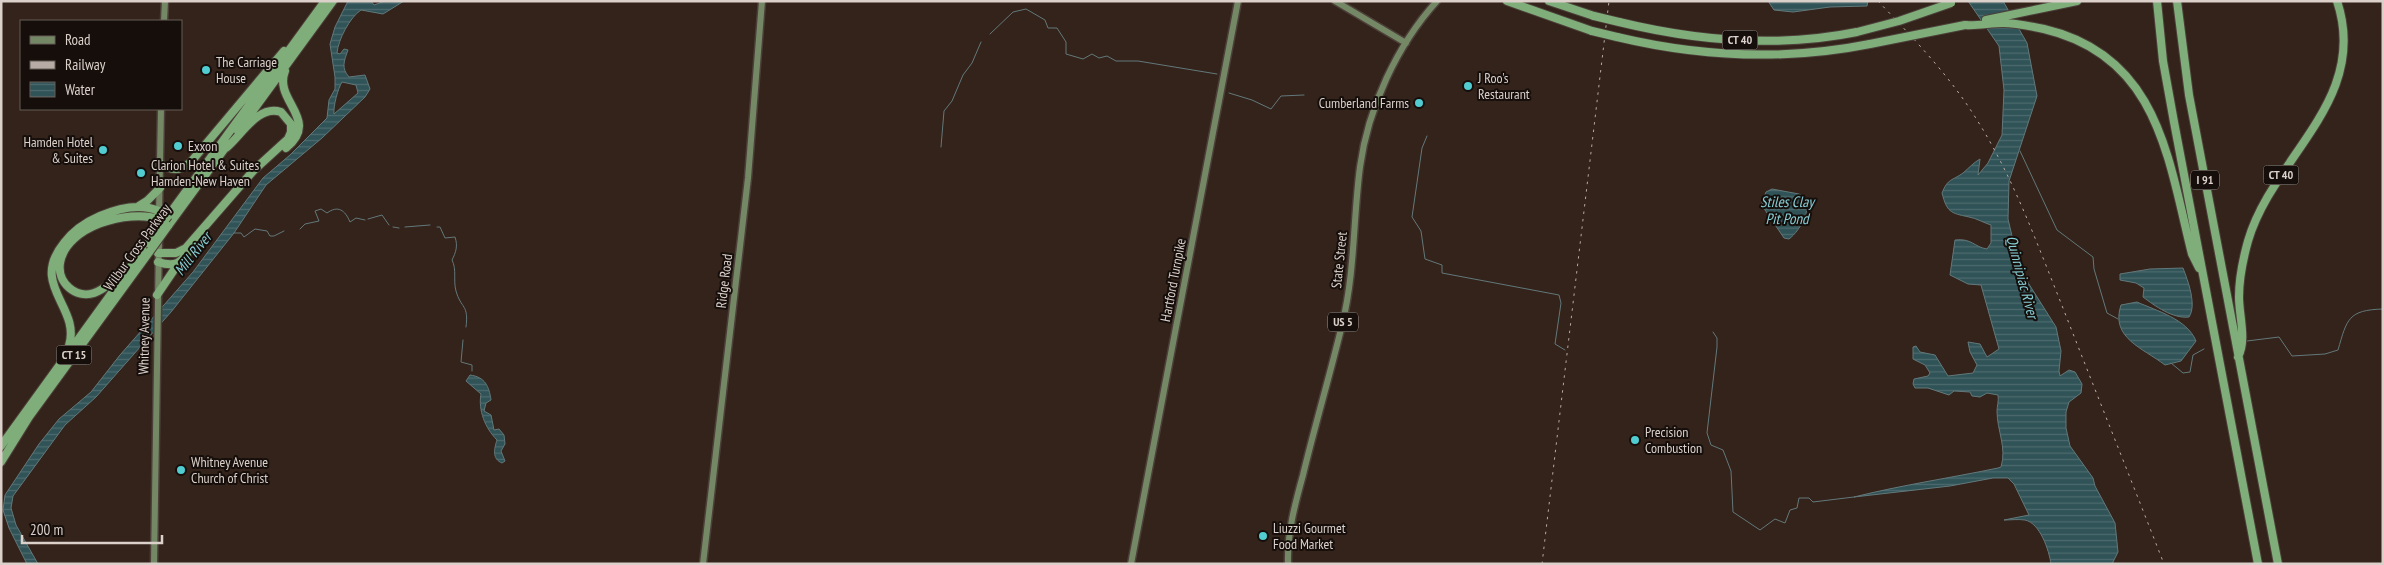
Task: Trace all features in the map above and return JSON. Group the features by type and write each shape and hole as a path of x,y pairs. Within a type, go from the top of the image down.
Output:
{"highway":[{"name":"Wilbur Cross Parkway","path":"1,446 131,265 152,249 168,216 325,1"},
{"name":"Wilbur Cross Parkway","path":"1,462 29,417 333,1"},
{"name":"CT 40","path":"1507,1 1592,31 1617,37 1696,51 1762,56 1817,54 1965,25 2009,24 2042,29 2072,39 2101,56 2125,76 2145,101 2164,139 2192,254 2202,274"},
{"name":"CT 40","path":"1549,1 1619,22 1685,35 1746,41 1798,41 1857,32 1909,18 1953,2"},
{"path":"1965,25 2076,1"},
{"name":"I 91","path":"2157,1 2166,75 2258,564"},
{"name":"I 91","path":"2177,1 2188,89 2278,564"},
{"name":"CT 40","path":"2238,357 2242,344 2239,317 2240,279 2252,230 2272,189 2326,109 2340,75 2344,38 2337,1"},
{"path":"161,164 168,168 176,169 190,163 280,55 292,46"},
{"path":"157,295 168,276 253,179 296,138 300,125 299,118 282,83 289,62"},
{"path":"152,249 176,253 186,248 254,170 285,143 290,136 291,124 281,112 272,110 263,112 226,148"},
{"path":"68,352 72,337 71,328 51,279 55,255 72,234 92,219 138,206 147,201 160,188"},
{"path":"138,206 159,215"},
{"path":"131,265 105,287 88,294 76,292 70,288 63,280 60,268 66,250 91,228 123,216 159,215"},
{"path":"158,262 171,265 181,261"}],"main road":[{"path":"164,20 165,1"},
{"name":"Ridge Road","path":"703,564 748,178 762,1"},
{"name":"Hartford Turnpike","path":"1131,564 1238,1"},
{"path":"1335,1 1406,43"},
{"name":"State Street","path":"1288,564 1290,528 1343,323 1351,278 1358,184 1364,144 1378,99 1406,43 1436,1"},
{"name":"Whitney Avenue","path":"154,564 158,262 152,249 159,215 162,110"}],"water":[{"path":"348,1 371,1 374,5 385,1 404,1 383,14 361,10 349,23 342,36 337,53 340,54 344,49 348,50 344,67 349,77 365,75 370,89 365,97 322,138 266,185 234,233 171,312 96,397 65,425 13,496 11,508 16,525 38,564 27,564 9,528 3,510 5,495 39,444 59,419 91,392 120,355 193,272 263,178 290,155 327,118 329,100 335,89 330,44 335,27","holes":["342,82 356,85 358,93 334,114 336,98"]},
{"path":"1768,1 1868,1 1867,6 1830,7 1793,12 1774,10"},
{"name":"Quinnipiac River","path":"1968,1 2003,1 2027,43 2037,96 2009,181 2008,219 2020,270 2056,327 2061,351 2060,376 2069,370 2075,372 2082,384 2081,393 2069,402 2066,412 2066,428 2070,446 2093,478 2095,486 2115,523 2118,552 2112,564 2051,564 2046,545 2035,526 2025,520 2004,520 2029,515 2014,484 2008,478 1993,478 1950,486 1854,497 2001,467 2003,460 1997,418 1998,395 1987,393 1980,397 1972,396 1970,392 1954,391 1949,395 1928,388 1915,388 1913,384 1914,379 1928,376 1930,373 1925,365 1913,359 1913,347 1916,346 1920,352 1935,355 1948,376 1973,373 1977,365 1970,352 1968,342 1980,344 1987,357 1999,349 1981,285 1968,284 1950,275 1955,240 1969,241 1987,249 1991,243 1991,225 1974,218 1953,213 1948,208 1942,193 1948,182 1980,159 1978,175 1988,163 2002,135 2004,90 1999,46"},
{"name":"Stiles Clay Pit Pond","path":"1772,189 1799,194 1807,204 1802,224 1789,239 1784,238 1763,207 1762,202 1766,192"},
{"path":"2183,268 2192,300 2189,317 2177,316 2164,311 2143,297 2144,288 2136,283 2120,280 2120,274 2150,269"},
{"path":"2137,302 2179,321 2192,333 2196,341 2181,361 2165,365 2124,334 2120,326 2121,305"},
{"path":"470,375 483,380 489,390 491,400 486,403 484,411 491,415 494,430 499,429 504,435 505,444 501,451 505,461 502,463 495,456 497,440 483,418 481,394 466,381"}],"waterway":[{"path":"990,34 1013,12 1026,9 1045,20 1048,28 1057,28 1066,42 1066,54 1083,59 1092,54 1099,58 1107,56 1116,61 1138,61 1217,74"},
{"path":"941,147 944,111 952,101 963,75 972,63 981,42"},
{"path":"1229,93 1252,100 1271,109 1281,96 1304,95"},
{"path":"1427,136 1422,148 1412,217 1421,231 1425,259 1442,265 1442,273 1559,295 1561,303 1555,344 1565,350"},
{"path":"2020,151 2057,230 2093,257 2094,269 2107,313 2118,319"},
{"path":"300,229 305,224 319,221 315,211 321,209 327,213 335,209 341,210 346,214 350,222 356,218 365,220"},
{"path":"368,219 382,215 389,225"},
{"path":"405,227 430,225"},
{"path":"393,227 399,228"},
{"path":"437,227 440,227 445,238 455,237 456,249 452,260 455,287 465,310 466,327"},
{"path":"234,233 241,233 244,237 255,229 267,231 270,236 274,236 284,231"},
{"path":"2247,341 2279,337 2292,356 2325,354 2338,350 2347,324 2356,314 2362,311 2383,309"},
{"path":"1713,332 1717,338 1717,347 1707,433 1711,445 1723,450 1731,471 1733,512 1760,530 1775,519 1785,523 1790,510 1797,508 1799,498 1809,498 1813,502 1854,497"},
{"path":"463,340 461,362 472,365 472,371"},
{"path":"2171,363 2183,373 2190,372 2193,355 2204,349"}],"railway":[{"path":"1542,564 1609,1"},
{"path":"1878,1 1955,88 1977,120 2002,164 2033,233 2164,564"}],"place":[{"name":"The Carriage House","path":"206,70"},
{"name":"J Roo's Restaurant","path":"1468,86"},
{"name":"Cumberland Farms","path":"1419,103"},
{"name":"Exxon","path":"178,146"},
{"name":"Hamden Hotel & Suites","path":"103,150"},
{"name":"Clarion Hotel & Suites Hamden-New Haven","path":"141,173"},
{"name":"Precision Combustion","path":"1635,440"},
{"name":"Whitney Avenue Church of Christ","path":"181,470"},
{"name":"Liuzzi Gourmet Food Market","path":"1263,536"}],"water label":[{"name":"Mill River","path":"193,254"}]}
